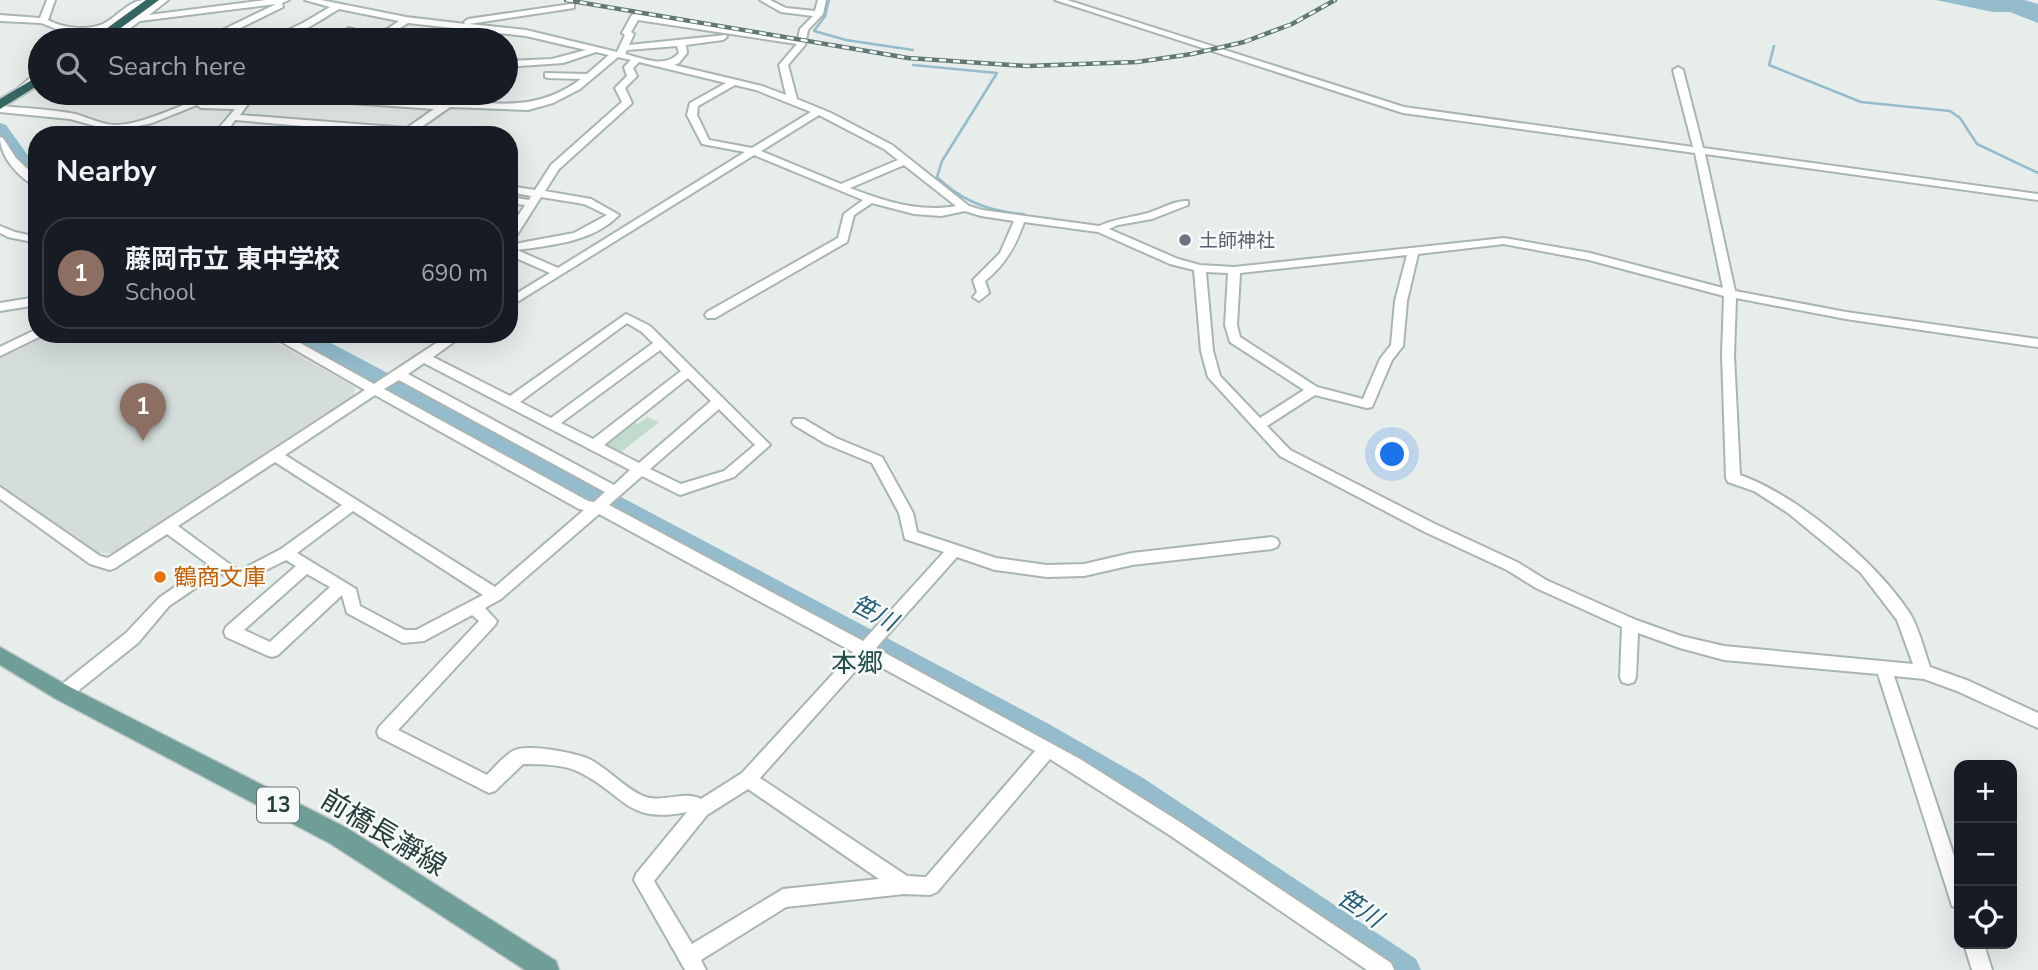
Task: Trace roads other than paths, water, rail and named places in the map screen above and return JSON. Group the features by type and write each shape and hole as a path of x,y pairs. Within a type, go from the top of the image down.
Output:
{"highway":[{"path":"114,28 153,0"},
{"path":"4,104 28,88"}],"main road":[{"name":"前橋長瀞線","path":"0,655 63,693 339,836 547,970"}],"street":[{"path":"43,21 51,0"},
{"path":"95,28 104,27 142,0"},
{"path":"125,28 164,0"},
{"path":"208,0 215,0"},
{"path":"135,21 287,0"},
{"path":"233,28 287,0"},
{"path":"309,0 406,20 486,28"},
{"path":"764,0 784,10 819,14"},
{"path":"792,100 783,65 801,42 804,29 819,14 822,0"},
{"path":"1059,0 1403,110 2038,197"},
{"path":"297,28 337,6"},
{"path":"456,25 571,6"},
{"path":"512,28 550,16 541,10"},
{"path":"474,105 528,107 548,102 620,52 635,17 801,42"},
{"path":"0,18 43,21 52,27 61,28"},
{"path":"391,28 406,20"},
{"path":"135,21 151,28"},
{"path":"518,33 620,52 792,100 888,147 965,208 981,213 1100,229 1174,262 1200,268 1234,270 1504,241 1535,244 1730,293 1829,314 2038,343"},
{"path":"620,52 741,35"},
{"path":"664,66 676,61 683,53 681,43"},
{"path":"518,63 557,60 584,55 595,49"},
{"path":"518,225 555,167 628,103 620,88 632,76 628,67 638,59"},
{"path":"1678,70 1699,150 1730,293 1728,355 1733,478 1759,486 1793,509 1866,569 1903,617 1924,672"},
{"path":"548,75 587,77"},
{"path":"734,82 694,104 692,115 705,142 752,150 871,199 909,210 943,212 965,208"},
{"path":"4,104 28,83"},
{"path":"4,104 71,116 107,126"},
{"path":"124,126 149,121 189,105"},
{"path":"218,105 243,106"},
{"path":"338,108 342,105"},
{"path":"410,105 441,107"},
{"path":"415,126 445,105"},
{"path":"226,126 243,106"},
{"path":"518,297 818,111"},
{"path":"321,124 330,116"},
{"path":"233,117 340,126"},
{"path":"0,140 12,160 28,175"},
{"path":"843,187 905,161"},
{"path":"518,192 535,198"},
{"path":"518,199 587,201 614,215 590,233 518,248"},
{"path":"711,315 843,240 849,214 871,199"},
{"path":"1100,229 1115,222 1148,217 1184,203"},
{"path":"979,297 983,293 979,280 998,267 1004,252 1012,244 1020,219"},
{"path":"0,229 28,238"},
{"path":"1234,270 1231,325 1234,339 1313,390 1367,404 1386,359 1397,346 1401,301 1414,249"},
{"path":"518,254 558,272"},
{"path":"1200,268 1207,351 1214,377 1285,453 1430,528 1512,566 1541,584 1630,624 1680,642 1724,653 1924,672 1962,686 2038,721"},
{"path":"0,307 28,302"},
{"path":"423,357 680,490 729,474 763,445 646,330 626,318 510,402"},
{"path":"0,352 28,338"},
{"path":"292,343 378,387 584,505 606,498"},
{"path":"0,492 95,560 110,564 445,343"},
{"path":"551,424 660,344"},
{"path":"595,445 689,371"},
{"path":"396,375 1047,750 1177,830 1364,964 1384,970"},
{"path":"1259,425 1313,390"},
{"path":"286,554 351,593 352,609 403,637 418,636 496,595 718,402"},
{"path":"799,422 831,441 877,460 906,513 910,535 995,564 1047,572 1084,570 1132,559 1272,543"},
{"path":"275,455 496,595"},
{"path":"167,526 238,578 286,554 352,505"},
{"path":"954,551 748,779 701,809 643,880 693,963 783,898 904,885 930,886 1047,750"},
{"path":"63,693 132,638 164,603 219,564"},
{"path":"306,566 232,632 272,650 340,586"},
{"path":"472,606 489,621 385,732 489,785 519,756 542,757 584,765 641,805 671,807 692,803 701,809"},
{"path":"1628,677 1630,624"},
{"path":"1884,669 1955,886"},
{"path":"748,779 904,885"},
{"path":"1976,949 1982,970"}],"water":[{"path":"1936,0 2024,0 2038,4 2038,23 2010,12 1993,12"}],"waterway":[{"path":"829,0 825,16 814,31 846,40 913,50"},
{"path":"1774,46 1769,65 1861,102 1950,111 1960,118 1977,144 2038,173"},
{"path":"913,65 997,73 942,161 937,177 956,193 977,204 999,211 1024,214"},
{"name":"笹川","path":"0,128 28,169"},
{"name":"笹川","path":"315,343 1037,731 1133,787 1405,970"}],"railway":[{"path":"566,0 908,58 1027,66 1137,62 1192,54 1244,42 1292,24 1335,0"}],"place":[{"name":"土師神社","path":"1185,240"},
{"name":"藤岡市立 東中学校","path":"143,441"},
{"name":"鶴商文庫","path":"160,577"}],"district":[{"name":"本郷","path":"857,663"}]}
